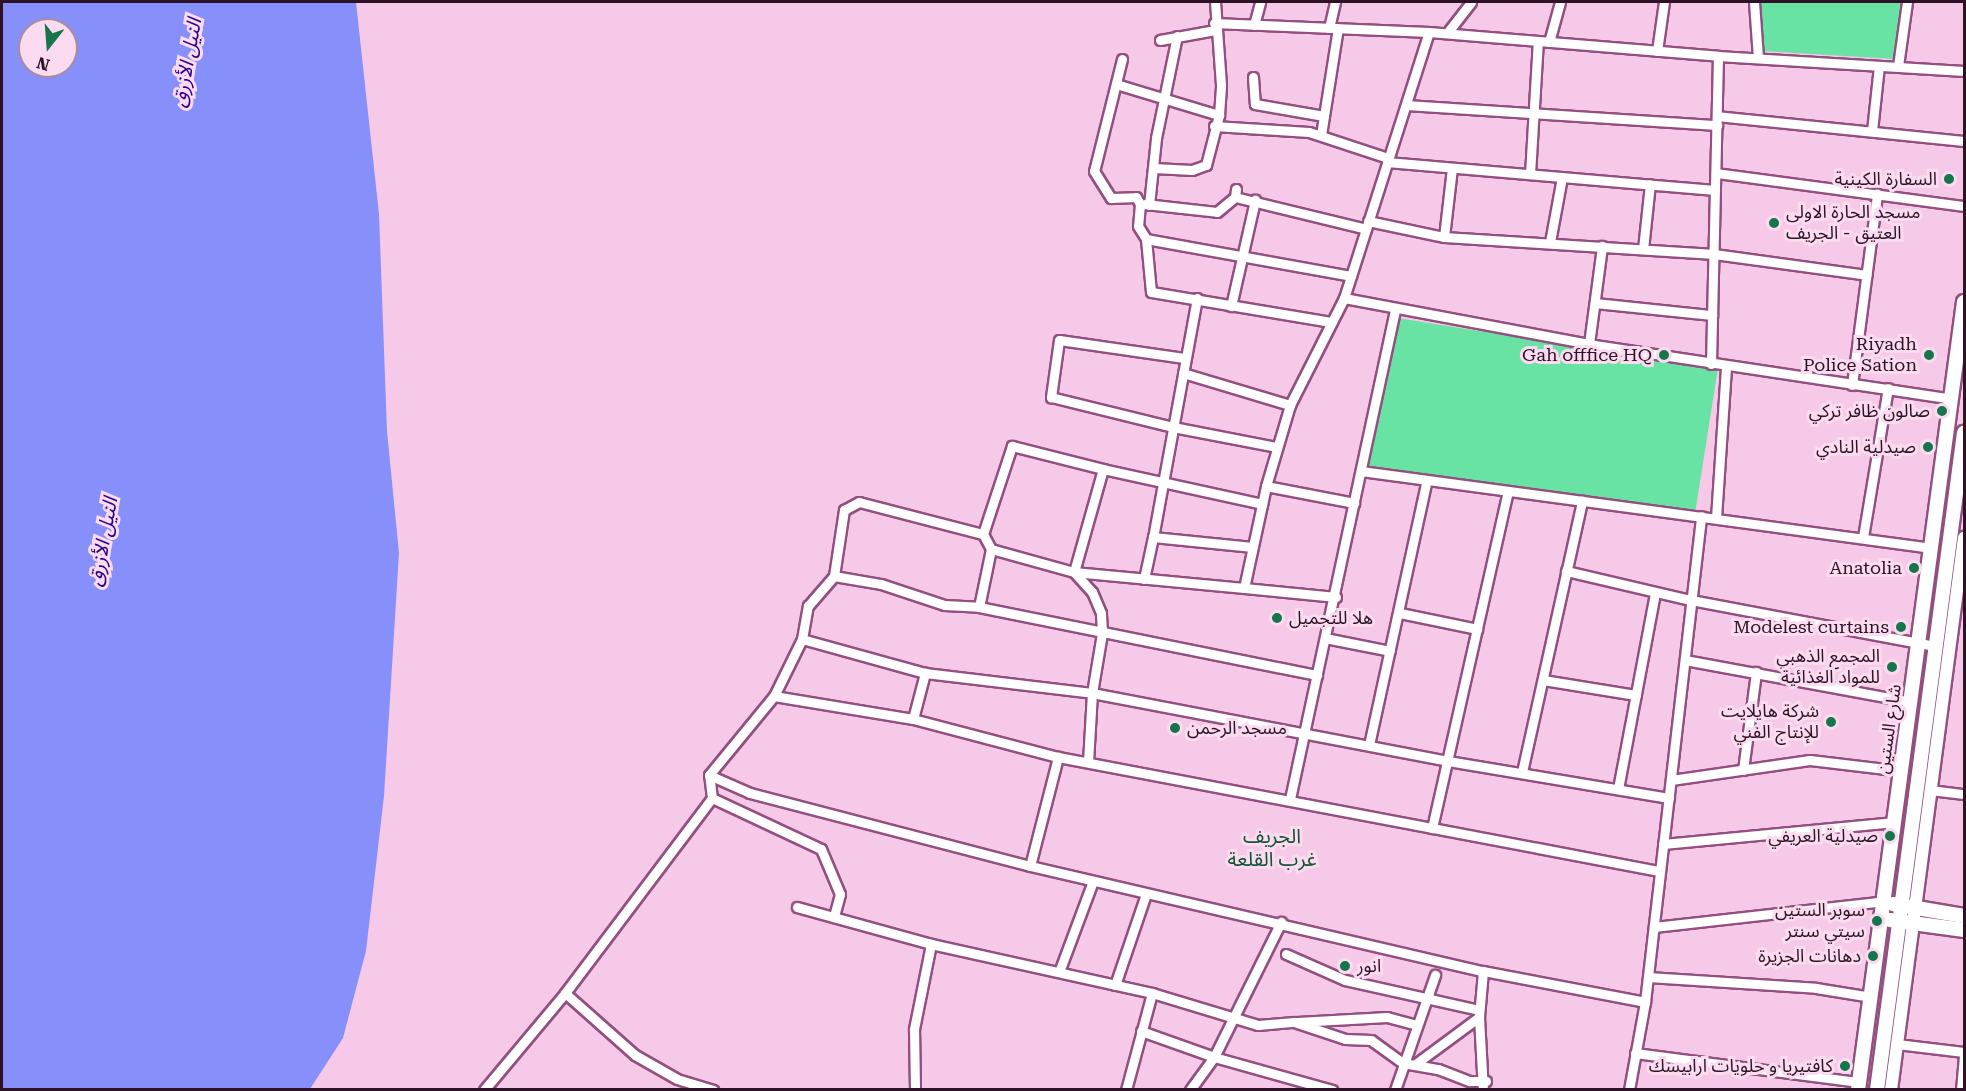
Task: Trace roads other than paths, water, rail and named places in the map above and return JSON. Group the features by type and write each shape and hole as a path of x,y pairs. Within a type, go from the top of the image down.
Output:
{"main road":[{"name":"شارع الستين","path":"1859,1086 1965,302"},
{"name":"شارع الستين","path":"1877,1089 1906,915 1935,646 1964,435"},
{"path":"1915,671 1932,673"},
{"path":"1885,901 1906,915 1965,930"},
{"path":"1882,919 1906,915 1965,916"}],"street":[{"path":"1154,168 1192,170 1206,165 1214,126 1219,115 1221,85 1215,27 1215,2"},
{"path":"1254,25 1260,2"},
{"path":"1321,135 1335,2"},
{"path":"1447,33 1471,2"},
{"path":"1549,42 1560,2"},
{"path":"1657,51 1664,2"},
{"path":"1754,2 1758,58"},
{"path":"1898,66 1907,2"},
{"path":"1160,40 1215,27 1254,25 1333,28 1447,33 1718,56 1965,71"},
{"path":"1244,588 1266,486 1290,405 1344,298 1429,32"},
{"path":"1177,36 1154,168 1138,226 1146,239 1149,291 1331,322"},
{"path":"1530,174 1538,41"},
{"path":"1711,364 1718,56"},
{"path":"1122,59 1094,171 1111,198 1133,195 1145,204 1217,212 1236,193 1255,200 1367,225 1444,237 1714,254 1868,275"},
{"path":"1872,131 1879,66"},
{"path":"1253,77 1255,104 1324,116"},
{"path":"1116,84 1219,115"},
{"path":"1406,105 1534,113 1717,120 1872,131 1965,141"},
{"path":"1214,126 1321,135 1388,160 1452,168 1715,190"},
{"path":"1444,237 1452,168"},
{"path":"1716,173 1965,206"},
{"path":"1550,242 1562,177"},
{"path":"1643,249 1650,184"},
{"path":"1852,385 1877,194"},
{"path":"1231,306 1255,200"},
{"path":"1146,239 1351,276"},
{"path":"1589,344 1602,246"},
{"path":"1144,579 1197,298"},
{"path":"1344,298 1395,310 1589,344 1952,399"},
{"path":"1595,303 1712,315"},
{"path":"1290,799 1336,597 1395,310"},
{"path":"1184,358 1064,339 1056,342 1053,399 1173,427 1277,447"},
{"path":"1716,518 1726,366"},
{"path":"1183,373 1290,405"},
{"path":"1863,537 1888,388"},
{"path":"1947,433 1964,435"},
{"path":"979,607 991,549 983,534 1012,446 1103,469 1262,504"},
{"path":"1074,572 1103,469"},
{"path":"1361,471 1932,548"},
{"path":"1369,745 1400,613 1426,480"},
{"path":"1266,486 1354,503"},
{"path":"1432,828 1508,490"},
{"path":"1522,772 1582,501"},
{"path":"484,1089 565,993 712,798 709,775 774,696 802,639 808,606 834,576 844,510 859,502 983,534"},
{"path":"1629,1089 1645,1002 1701,516"},
{"path":"1153,537 1253,547"},
{"path":"1891,1089 1897,1044 1906,915 1930,790 1965,538"},
{"path":"991,549 1074,572 1336,597"},
{"path":"1566,571 1655,593 1935,646"},
{"path":"1074,572 1092,592 1101,613 1102,633 1092,693 1088,762"},
{"path":"834,576 881,584 944,605 979,607 1317,675"},
{"path":"1618,789 1655,593"},
{"path":"1400,613 1477,629"},
{"path":"1325,638 1390,651"},
{"path":"802,639 925,673 1092,693 1448,761 1669,798"},
{"path":"1685,660 1911,702"},
{"path":"1743,770 1756,672"},
{"path":"913,719 925,673"},
{"path":"1543,680 1636,695"},
{"path":"774,696 913,719 1058,757 1290,799 1659,871"},
{"path":"1030,866 1058,757"},
{"path":"1671,780 1810,760 1902,771"},
{"path":"709,775 750,793 1030,866 1146,894 1281,921 1483,971 1645,1002"},
{"path":"1930,790 1965,794"},
{"path":"712,798 821,849 840,894 834,917"},
{"path":"1663,844 1895,822"},
{"path":"1059,972 1093,881"},
{"path":"1115,985 1146,894"},
{"path":"1654,927 1885,901"},
{"path":"797,907 931,944 1152,993 1258,1025 1366,1017 1387,1017 1416,1025"},
{"path":"1190,1089 1214,1057 1281,921"},
{"path":"915,1089 914,1029 931,944"},
{"path":"1286,954 1345,980 1479,1013"},
{"path":"1294,1022 1345,1039 1371,1040 1403,1064 1438,1068 1470,1082 1485,1085 1479,1013 1483,971"},
{"path":"1395,1089 1435,975"},
{"path":"1648,977 1816,988 1871,997"},
{"path":"565,993 635,1055 677,1079 713,1089"},
{"path":"1126,1089 1152,993"},
{"path":"1414,1065 1479,1013"},
{"path":"1141,1031 1214,1057 1332,1089"},
{"path":"1897,1044 1965,1054 1961,1089"},
{"path":"1635,1053 1859,1086"}],"water":[{"name":"النيل الأزرق","path":"2,2 356,2 379,214 387,431 399,553 384,796 366,951 343,1038 310,1089 2,1089"}],"place":[{"name":"السفارة الكينية","path":"1949,179"},
{"name":"مسجد الحارة الاولى العتيق - الجريف","path":"1774,223"},
{"name":"Gah offfice HQ","path":"1664,355"},
{"name":"Riyadh Police Sation","path":"1929,355"},
{"name":"صالون ظافر تركي","path":"1942,411"},
{"name":"صيدلية النادي","path":"1928,447"},
{"name":"Anatolia","path":"1914,568"},
{"name":"هلا للتجميل","path":"1277,618"},
{"name":"Modelest curtains","path":"1901,627"},
{"name":"المجمع الذهبي للمواد الغذائية","path":"1892,667"},
{"name":"شركة هايلايت للإنتاج الفني","path":"1831,722"},
{"name":"مسجد الرحمن","path":"1175,728"},
{"name":"صيدلية العريفي","path":"1890,836"},
{"name":"سوبر الستين سيتي سنتر","path":"1877,921"},
{"name":"دهانات الجزيرة","path":"1873,956"},
{"name":"انور","path":"1345,966"},
{"name":"كافتيريا و حلويات ارابيسك","path":"1845,1066"}],"district":[{"name":"الجريف غرب القلعة","path":"1272,848"}]}
